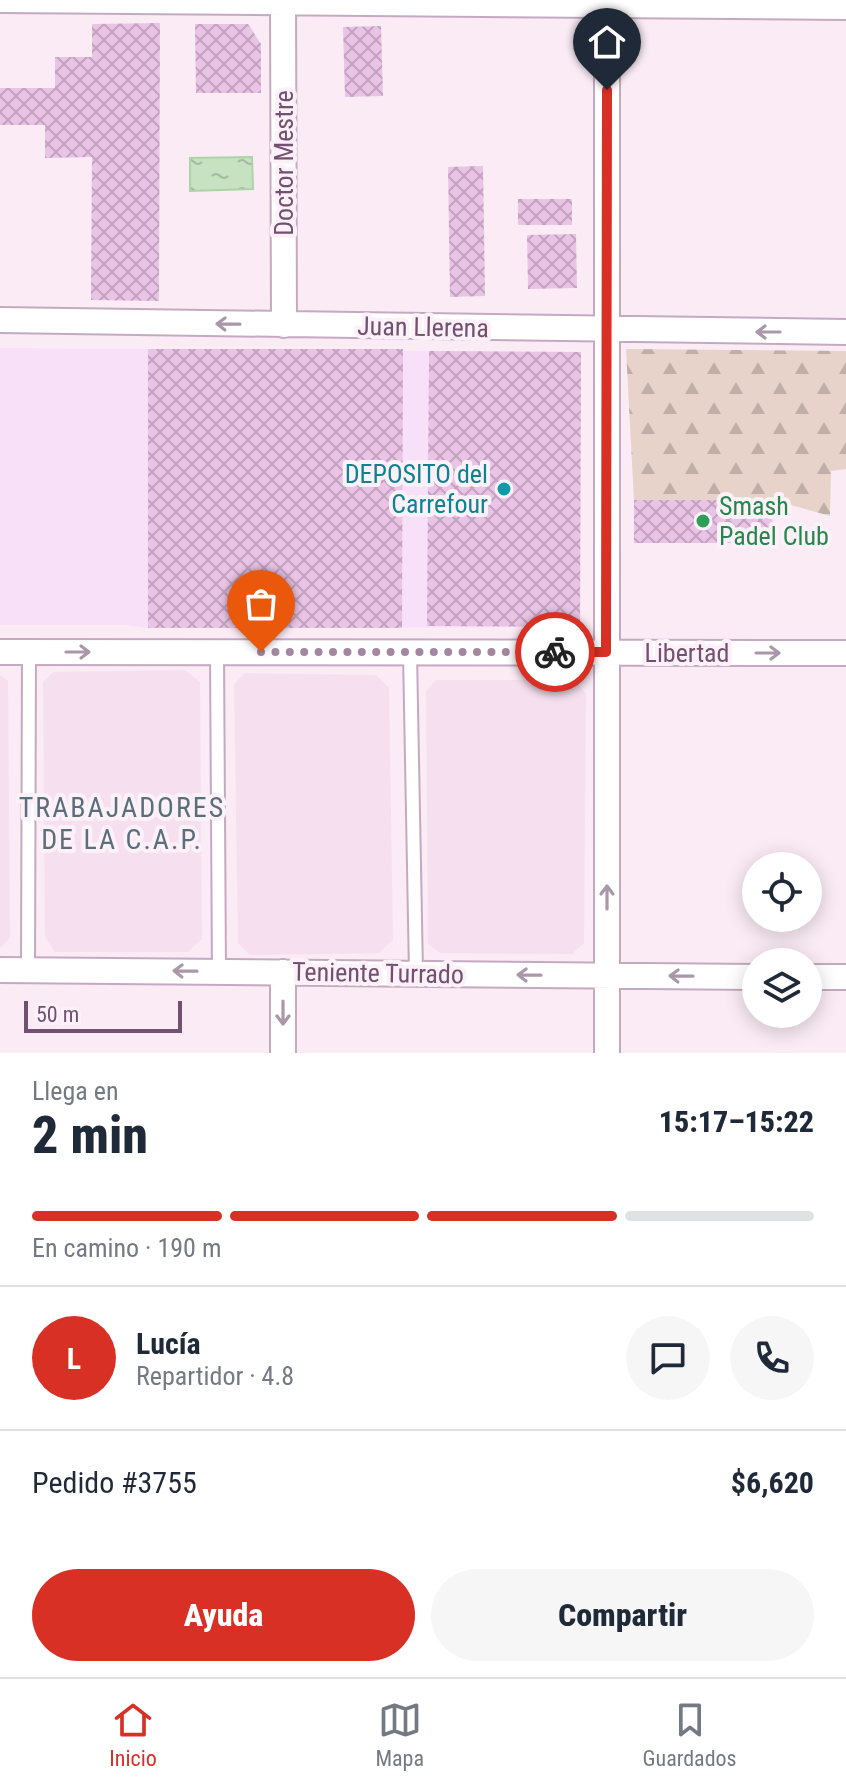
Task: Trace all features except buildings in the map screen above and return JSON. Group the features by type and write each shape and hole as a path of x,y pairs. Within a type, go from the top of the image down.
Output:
{"street":[{"path":"0,0 846,7"},
{"name":"Doctor Mestre","path":"283,1 284,325"},
{"path":"607,3 607,1053"},
{"name":"Juan Llerena","path":"0,320 605,331 846,332"},
{"name":"Libertad","path":"0,652 846,653"},
{"name":"Teniente Turrado","path":"0,970 742,977"},
{"path":"283,972 283,1053"},
{"path":"822,977 846,977"}],"lane":[{"path":"28,970 29,652"},
{"path":"217,653 219,972"},
{"path":"410,653 416,973"}],"shaded area":[{"path":"0,348 581,352 580,627 148,628 127,625 0,625"},
{"path":"185,670 200,682 202,939 188,952 55,952 45,937 43,682 53,672"},
{"path":"245,673 376,675 389,688 393,940 379,953 250,955 238,943 234,684"},
{"path":"0,675 8,681 10,938 0,948"},
{"path":"436,680 575,680 586,694 584,943 572,954 440,953 428,944 426,691"}],"green space":[{"path":"626,349 846,351 846,469 831,471 830,516 773,500 634,500"}],"water":[{"path":"252,157 253,189 190,191 190,158"}],"way so far":[{"path":"261,652 555,652"}],"place":[{"name":"DEPOSITO del Carrefour","path":"504,489"},
{"name":"Smash Padel Club","path":"703,521"}],"district":[{"name":"TRABAJADORES DE LA C.A.P.","path":"122,823"}],"route":[{"path":"555,652 606,652 607,90"}]}
